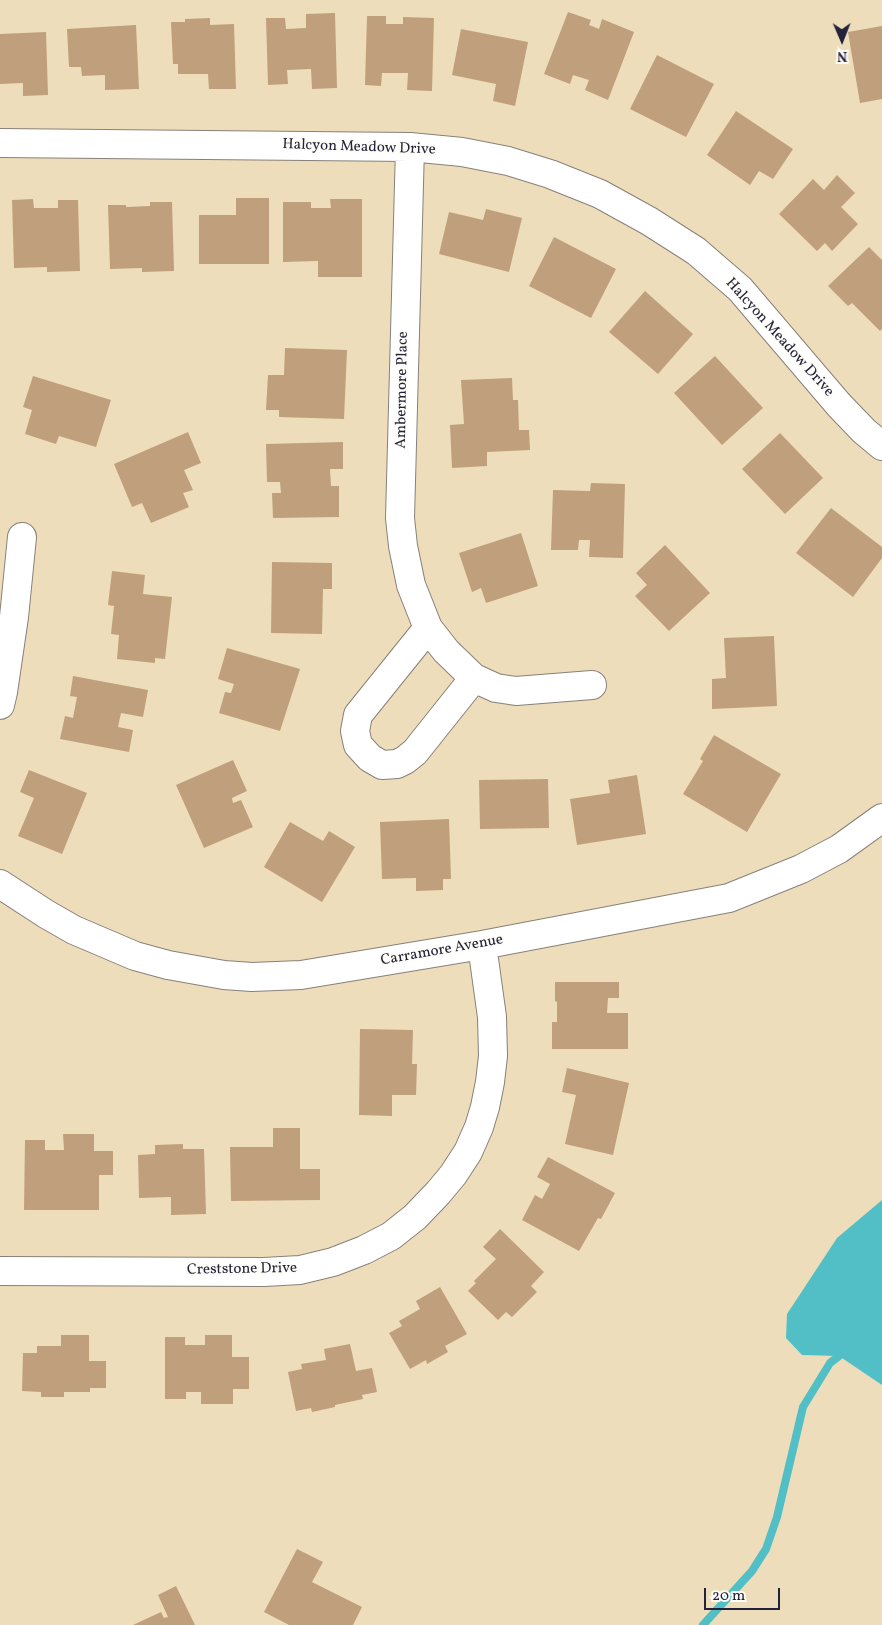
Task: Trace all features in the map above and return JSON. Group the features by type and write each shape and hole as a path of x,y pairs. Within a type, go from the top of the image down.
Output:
{"street":[{"name":"Halcyon Meadow Drive","path":"0,144 410,147 462,152 508,160 550,174 600,194 649,220 696,251 740,289 839,405 864,432 882,446"},
{"name":"Ambermore Place","path":"410,147 400,518 403,546 411,585 428,628 446,651 474,678 496,688 516,691 592,686"},
{"path":"0,705 14,617 22,537"},
{"path":"428,628 358,715 355,731 358,745 370,758 382,765 397,764 406,760 415,752 474,678"},
{"name":"Carramore Avenue","path":"0,884 74,930 135,956 168,965 224,975 301,975 482,945 729,898 801,869 839,849 882,818"},
{"name":"Creststone Drive","path":"0,1271 264,1272 300,1270 333,1262 364,1250 392,1236 415,1217 453,1175 468,1152 479,1127 490,1082 493,1056 492,1017 482,945"}],"water":[{"path":"882,1200 882,1385 839,1356 802,1355 786,1338 787,1314 837,1238"}],"building":[{"path":"568,12 591,20 589,25 599,29 602,19 634,32 608,100 585,90 589,80 573,75 570,84 544,74"},
{"path":"335,13 337,88 312,89 311,69 287,70 288,84 268,85 266,18 285,18 286,29 306,28 306,14"},
{"path":"367,16 386,16 386,24 403,24 403,17 434,18 432,91 407,90 408,73 382,73 381,86 365,85"},
{"path":"210,18 210,25 234,24 236,89 209,89 208,74 178,74 178,64 173,64 171,22 185,22 185,19"},
{"path":"136,25 139,89 105,90 105,75 82,76 81,67 69,67 67,29"},
{"path":"882,26 882,99 860,103 848,32"},
{"path":"461,29 528,42 515,106 493,101 496,84 452,75"},
{"path":"46,32 48,95 23,96 23,83 0,84 0,34"},
{"path":"657,55 714,84 686,137 630,109"},
{"path":"736,111 793,149 773,179 759,171 750,185 707,155"},
{"path":"837,175 855,193 841,207 858,224 832,251 825,243 817,251 779,214 813,179 824,190"},
{"path":"236,198 269,198 269,264 199,264 199,215 236,215"},
{"path":"33,199 34,208 58,208 58,200 78,200 80,271 47,272 47,267 14,268 12,200"},
{"path":"330,199 362,199 362,277 318,277 318,261 283,262 283,202 311,202 311,208 331,208"},
{"path":"150,202 172,202 174,271 142,272 142,268 110,269 108,205 126,205 126,207 150,206"},
{"path":"486,209 522,218 509,272 439,254 449,212 483,220"},
{"path":"554,237 616,269 591,318 529,286"},
{"path":"869,247 882,260 882,329 880,331 852,303 848,306 828,286"},
{"path":"645,291 693,334 658,374 609,332"},
{"path":"285,348 347,350 344,419 279,417 279,410 266,410 268,375 284,375"},
{"path":"715,356 763,408 722,445 674,393"},
{"path":"33,376 111,400 96,447 59,436 56,444 25,434 32,410 23,407"},
{"path":"512,378 513,400 518,400 519,430 529,430 530,450 487,452 487,466 452,468 450,425 464,424 461,380"},
{"path":"188,432 201,463 184,470 193,490 183,493 189,507 151,523 142,503 132,507 114,464"},
{"path":"780,433 823,478 785,514 742,469"},
{"path":"343,442 343,469 330,469 331,486 339,486 339,517 273,518 272,493 281,493 280,482 267,482 266,444"},
{"path":"591,483 625,484 623,558 589,557 590,540 579,540 578,550 551,550 553,490 590,491"},
{"path":"831,508 882,547 882,558 853,597 796,553"},
{"path":"521,533 538,586 486,603 481,588 472,592 459,553"},
{"path":"665,545 710,593 669,631 635,596 647,585 636,573"},
{"path":"272,562 332,563 332,589 323,589 322,634 271,633"},
{"path":"112,571 145,575 143,594 172,597 165,659 155,658 155,663 117,659 119,635 111,634 114,606 108,605"},
{"path":"774,636 777,706 712,709 712,679 726,678 724,638"},
{"path":"227,648 300,669 280,731 219,713 225,692 231,693 234,684 218,679"},
{"path":"73,676 148,690 143,717 121,713 118,727 133,730 129,752 60,739 65,716 73,718 77,697 70,696"},
{"path":"714,735 781,774 747,832 683,794 703,761 700,759"},
{"path":"233,760 247,791 232,798 233,803 241,800 253,827 204,848 176,785"},
{"path":"29,770 87,793 62,854 18,836 34,798 20,792"},
{"path":"637,775 646,834 577,845 570,799 610,793 608,780"},
{"path":"548,779 549,828 480,829 479,780"},
{"path":"449,819 451,879 443,879 443,890 416,891 416,878 382,879 380,822"},
{"path":"290,822 323,841 329,831 355,847 322,902 264,867"},
{"path":"555,982 619,982 619,998 608,998 607,1013 628,1013 628,1049 552,1049 552,1022 557,1022"},
{"path":"360,1029 413,1030 412,1064 417,1064 416,1095 392,1095 392,1116 359,1115"},
{"path":"567,1068 629,1083 613,1155 565,1144 576,1095 562,1092"},
{"path":"273,1128 300,1128 300,1169 320,1169 320,1200 231,1201 230,1147 273,1147"},
{"path":"63,1134 94,1134 94,1151 113,1151 113,1175 99,1175 99,1210 24,1210 25,1140 45,1140 45,1150 64,1150"},
{"path":"183,1144 183,1149 204,1149 206,1214 171,1215 171,1197 139,1198 138,1155 155,1154 155,1145"},
{"path":"548,1157 615,1193 601,1219 598,1218 579,1251 522,1220 535,1195 542,1199 550,1184 537,1177"},
{"path":"500,1229 544,1272 531,1286 537,1292 512,1317 506,1312 498,1320 468,1291 476,1283 474,1281 496,1259 483,1247"},
{"path":"440,1287 467,1334 445,1346 448,1352 427,1364 426,1360 410,1369 389,1333 402,1326 399,1321 420,1309 416,1301"},
{"path":"61,1335 89,1335 89,1361 106,1361 106,1388 90,1388 90,1392 64,1392 64,1397 41,1397 41,1392 22,1391 23,1353 37,1353 37,1346 61,1346"},
{"path":"205,1335 232,1335 232,1357 249,1357 249,1389 233,1389 233,1404 201,1404 201,1392 186,1392 186,1399 165,1399 165,1337 185,1337 185,1345 205,1345"},
{"path":"350,1344 356,1371 372,1368 377,1392 362,1395 363,1399 335,1405 335,1407 312,1412 311,1408 296,1411 288,1372 302,1369 301,1364 326,1360 324,1349"},
{"path":"297,1549 323,1562 312,1582 362,1607 353,1625 289,1625 264,1612"},
{"path":"176,1586 195,1625 133,1625 161,1612 164,1618 168,1617 158,1595"}],"waterway":[{"path":"703,1625 752,1571 766,1549 777,1517 803,1407 830,1363 839,1356"}]}
